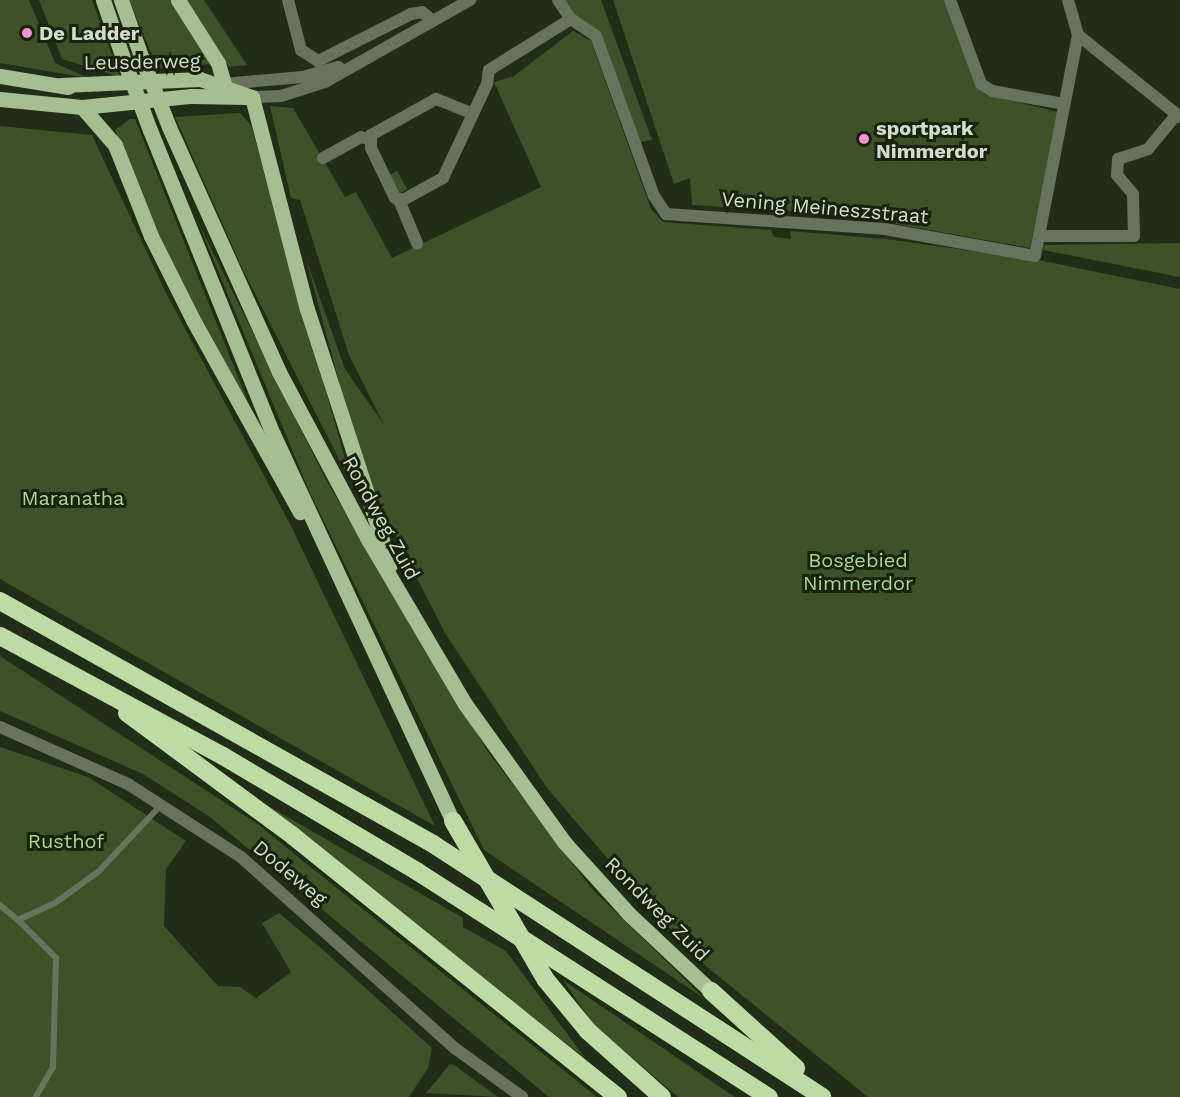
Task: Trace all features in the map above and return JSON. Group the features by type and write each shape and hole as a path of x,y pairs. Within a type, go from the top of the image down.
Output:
{"highway":[{"path":"0,601 433,844 825,1097"},
{"path":"0,636 223,756 418,872 769,1097"},
{"path":"102,692 166,747 293,836 618,1097"},
{"path":"453,821 486,886 546,980 588,1031 662,1097"},
{"path":"546,980 556,1005 642,1097"},
{"path":"711,991 825,1097"}],"main road":[{"path":"103,0 150,130 330,560 453,821"},
{"name":"Rondweg Zuid","path":"121,0 169,128 245,304 402,599 465,704 544,817 629,914 711,991"},
{"path":"178,0 218,63 224,84 252,97 332,394 402,599"},
{"name":"Leusderweg","path":"0,76 61,85 129,100"},
{"name":"Leusderweg","path":"61,85 200,79 224,84"},
{"name":"Leusderweg","path":"198,96 224,84"},
{"name":"Leusderweg","path":"0,99 82,107 129,100 198,96 252,97"},
{"path":"82,107 112,139 193,320 330,560"}],"street":[{"path":"288,0 308,59 333,56 411,14 422,12 433,21"},
{"name":"Leusderweg","path":"252,97 281,96 346,68 470,0"},
{"name":"Vening Meineszstraat","path":"558,0 571,19 596,36 654,196 666,213 885,229 1035,256 1078,35"},
{"path":"950,0 981,84 992,91 1064,104"},
{"path":"1040,236 1134,236 1133,194 1117,175 1118,159 1148,149 1178,115 1078,35 1068,0"},
{"path":"399,200 443,178 489,70 571,19"},
{"name":"Leusderweg","path":"224,84 324,77"},
{"path":"323,158 361,137 369,139 436,99 471,113"},
{"path":"369,139 389,189 399,200 417,243"},
{"name":"Dodeweg","path":"0,727 91,765 163,804 273,881 456,1049 522,1097"}],"lane":[{"path":"18,920 55,903 98,872 163,804"},
{"path":"0,906 18,920 56,958 52,1067 36,1097"}],"green space":[{"path":"0,0 29,0 55,63 88,78 0,63"},
{"path":"39,0 92,0 120,77 62,59"},
{"path":"129,0 173,0 211,64 158,69"},
{"path":"186,0 204,0 247,65 229,67"},
{"path":"564,0 601,0 652,140 640,142 597,31 572,14"},
{"name":"sportpark Nimmerdor","path":"613,0 945,0 984,94 1058,112 1030,248 840,214 692,205 690,178 674,184"},
{"name":"Bosgebied Nimmerdor","path":"573,31 591,41 651,209 663,222 771,230 774,237 791,239 790,231 886,239 1043,261 1180,289 1180,1097 868,1097 707,967 651,909 547,788 445,633 364,474 306,259 345,369 384,425 349,355 300,200 291,198 270,106 293,108 345,197 356,192 392,258 541,187 494,82 514,76"},
{"path":"240,113 251,125 353,487 243,270 175,117"},
{"path":"130,119 135,119 250,407 198,320 145,207 115,130"},
{"name":"Maranatha","path":"0,126 92,135 166,293 291,526 435,826 0,579"},
{"path":"397,171 407,189 398,195 387,176"},
{"path":"197,220 326,480 488,752 592,889 705,999 484,850 310,493"},
{"path":"1180,243 1180,277 1043,250 1044,245"},
{"path":"0,656 256,823 597,1097 549,1097 210,817 143,774 0,711"},
{"name":"Rusthof","path":"0,747 88,777 186,841 166,869 164,926 218,986 240,987 256,998 291,972 262,923 279,913 322,949 432,1048 428,1068 409,1097 0,1097"},
{"path":"239,789 463,918 463,927 506,951 585,1058"},
{"path":"563,980 735,1097 678,1097 594,1025"},
{"path":"450,1064 454,1065 498,1097 426,1093"}],"place":[{"name":"De Ladder","path":"27,33"},
{"name":"sportpark Nimmerdor","path":"864,139"}]}
